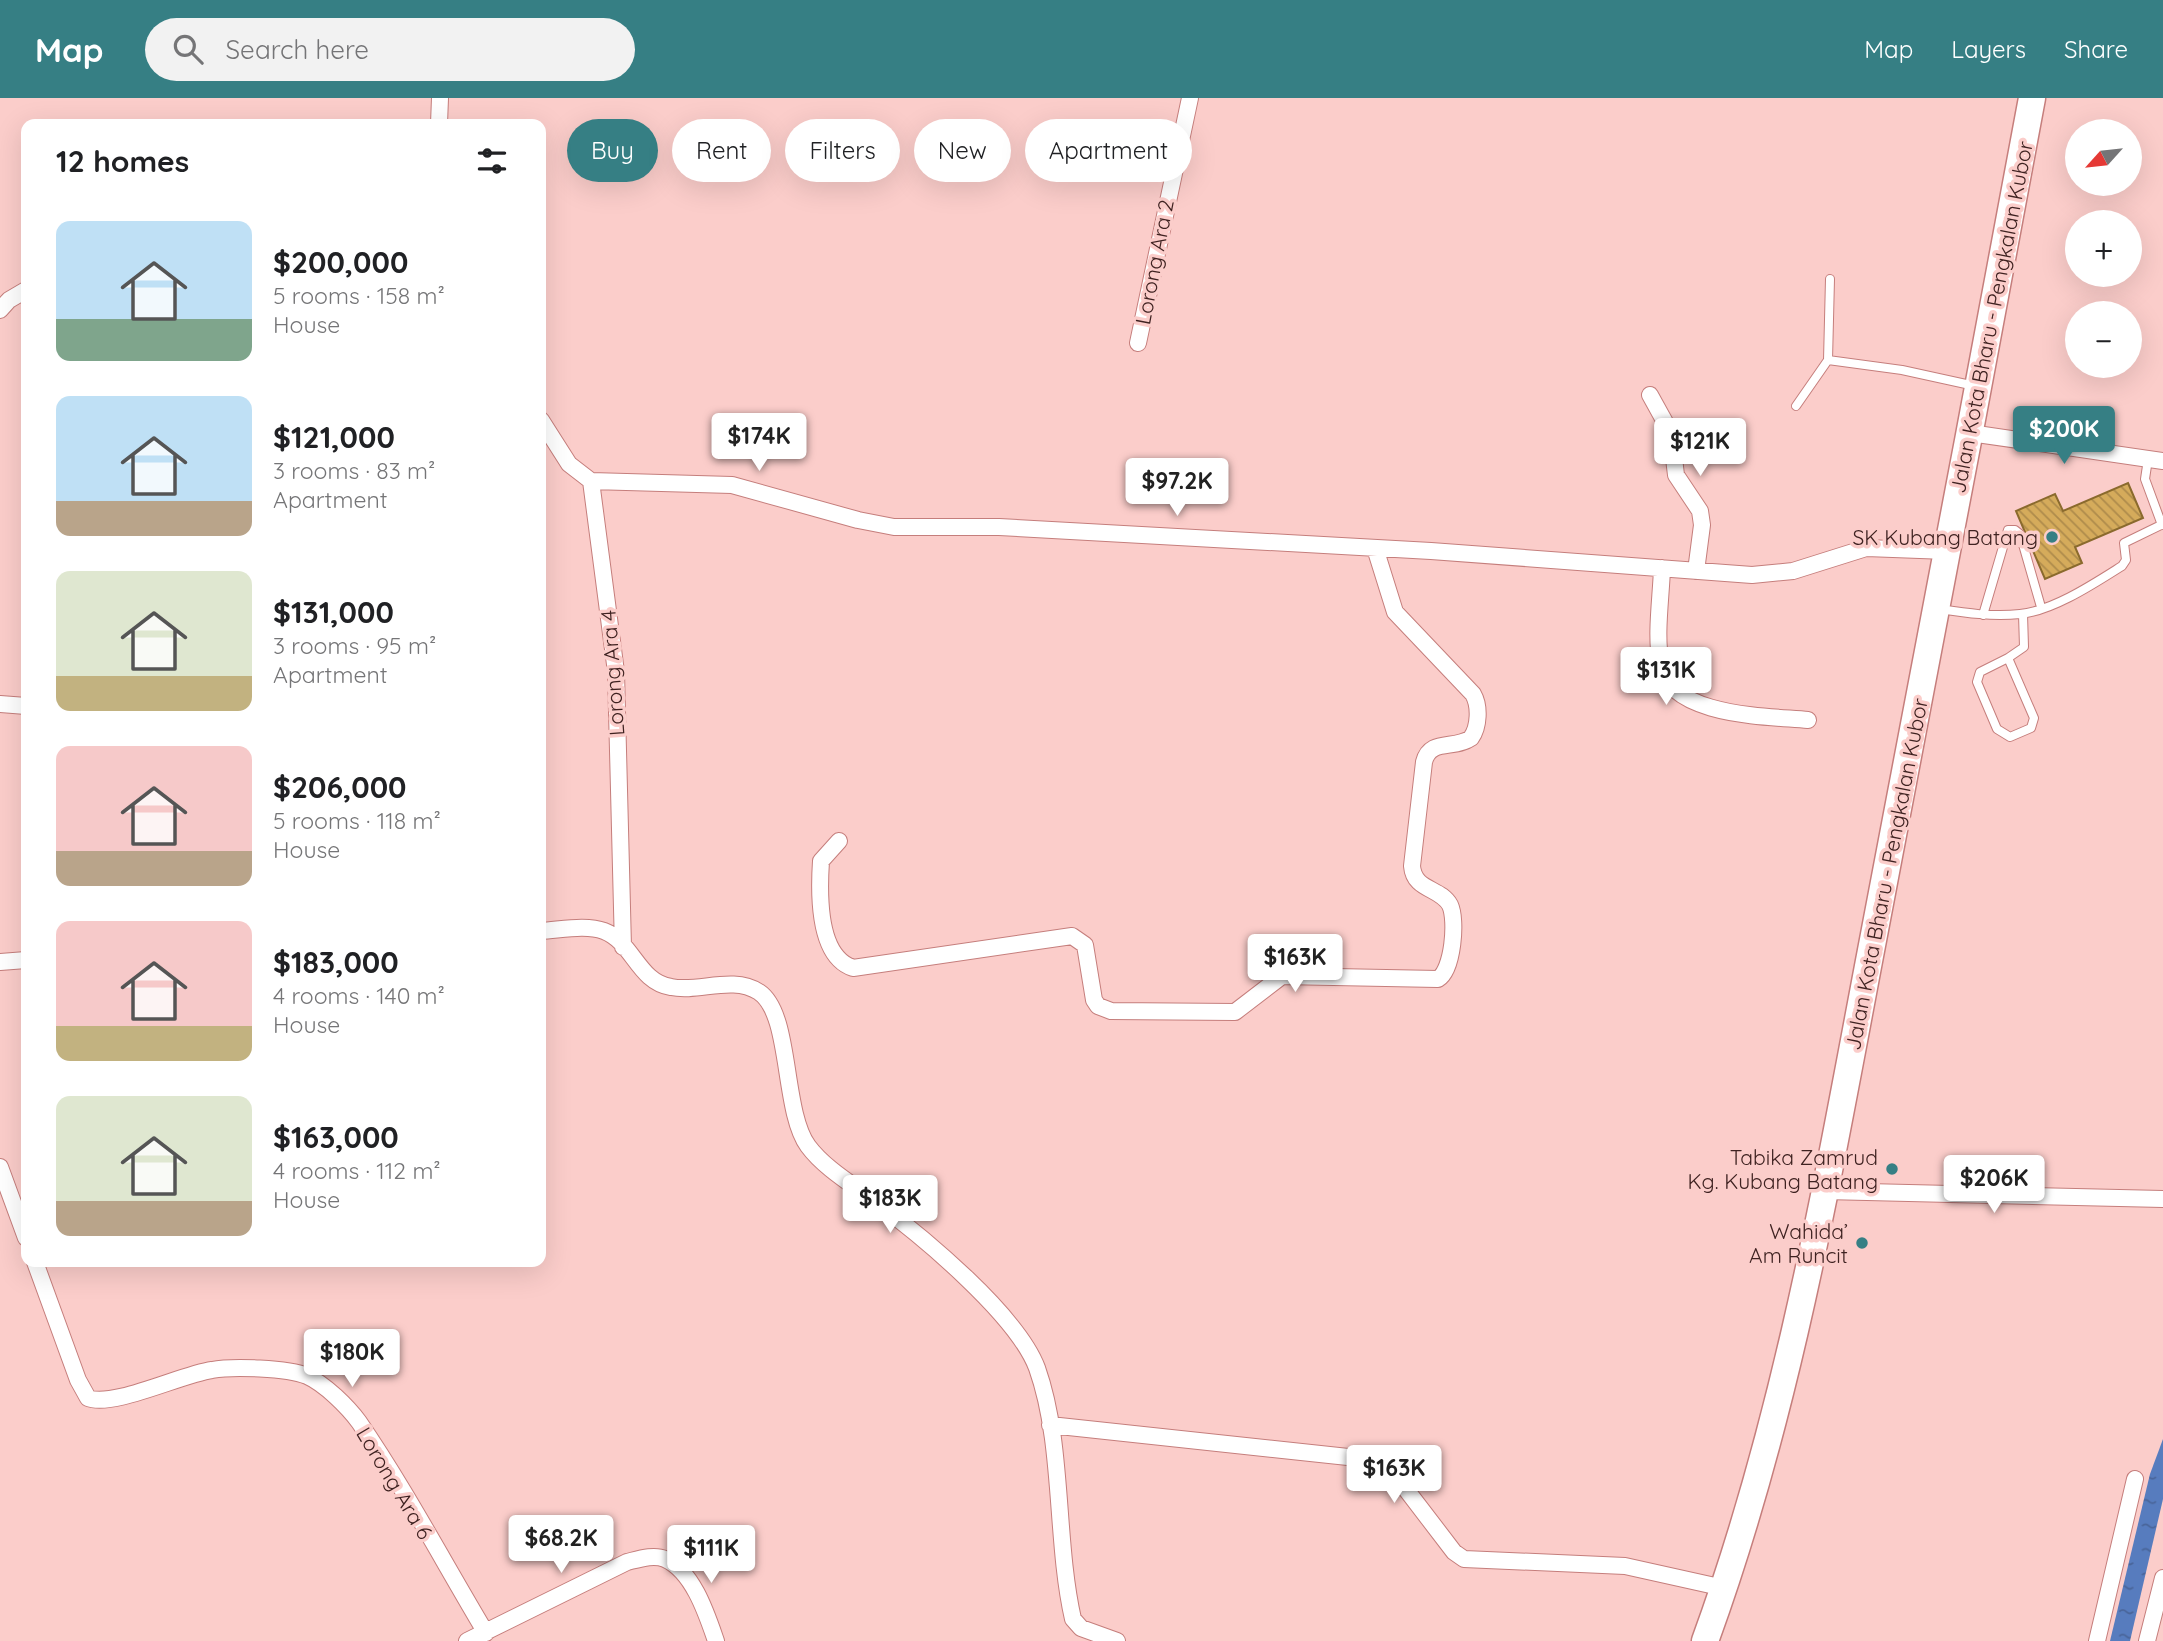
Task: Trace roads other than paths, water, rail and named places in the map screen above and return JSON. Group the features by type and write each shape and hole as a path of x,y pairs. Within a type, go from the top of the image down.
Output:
{"main road":[{"name":"Jalan Kota Bharu - Pengkalan Kubor","path":"1705,1641 1759,1480 1784,1381 1825,1191 2032,98"}],"street":[{"path":"439,119 440,98"},
{"name":"Lorong Ara 2","path":"1138,343 1190,98"},
{"path":"0,310 21,293"},
{"path":"1650,395 1671,433 1676,475 1700,511 1702,524 1696,570"},
{"path":"546,427 569,464 591,481 732,485 858,520 894,527 999,527 1375,548 1752,575 1793,571 1866,548 1947,551"},
{"path":"1969,433 2156,460"},
{"name":"Lorong Ara 4","path":"591,481 616,672 623,947"},
{"path":"839,841 821,861 820,919 838,958 853,968 1072,936 1084,945 1094,1000 1098,1006 1111,1011 1235,1012 1282,976 1438,979 1444,975 1451,962 1452,914 1446,900 1418,882 1413,872 1424,762 1426,755 1435,746 1458,744 1471,738 1477,726 1477,703 1451,670 1395,612 1375,548"},
{"path":"1662,568 1660,658 1663,674 1672,687 1693,704 1754,715 1808,720"},
{"path":"0,704 21,706"},
{"path":"546,931 592,928 613,936 647,976 659,984 673,988 734,984 759,993 770,1005 779,1025 787,1079 807,1145 842,1177 917,1233 1014,1328 1036,1367 1050,1425 1073,1619 1081,1628 1117,1641"},
{"path":"0,962 21,960"},
{"path":"0,1167 5,1200 21,1229"},
{"path":"1825,1191 2163,1199"},
{"name":"Lorong Ara 6","path":"37,1267 78,1380 88,1398 98,1401 122,1396 212,1369 280,1371 307,1376 326,1390 358,1420 486,1633"},
{"path":"1050,1425 1376,1460 1388,1467 1460,1557 1625,1566 1724,1587"},
{"path":"2097,1641 2135,1479"},
{"path":"467,1641 627,1562 646,1557 664,1559 679,1570 708,1617 716,1641"},
{"path":"2147,1641 2163,1577"}],"lane":[{"path":"1796,406 1828,360 1830,279"},
{"path":"1828,360 1902,370 1978,387"},
{"path":"1936,608 1983,615 2023,614 2083,590 2122,566 2126,560 2124,543 2162,524 2145,479 2156,460"},
{"path":"1983,615 2008,530 2015,530 2020,534 2041,607"},
{"path":"2008,659 2034,718 2031,727 2010,737 1997,729 1977,682 1985,669 2008,659 2024,647 2023,614"}],"water":[{"path":"2163,1439 2163,1499 2130,1641 2110,1641 2150,1474"}],"place":[{"name":"SK Kubang Batang","path":"2052,537"},
{"name":"Tabika Zamrud Kg. Kubang Batang","path":"1892,1169"},
{"name":"Wahida’ Am Runcit","path":"1862,1243"}]}
